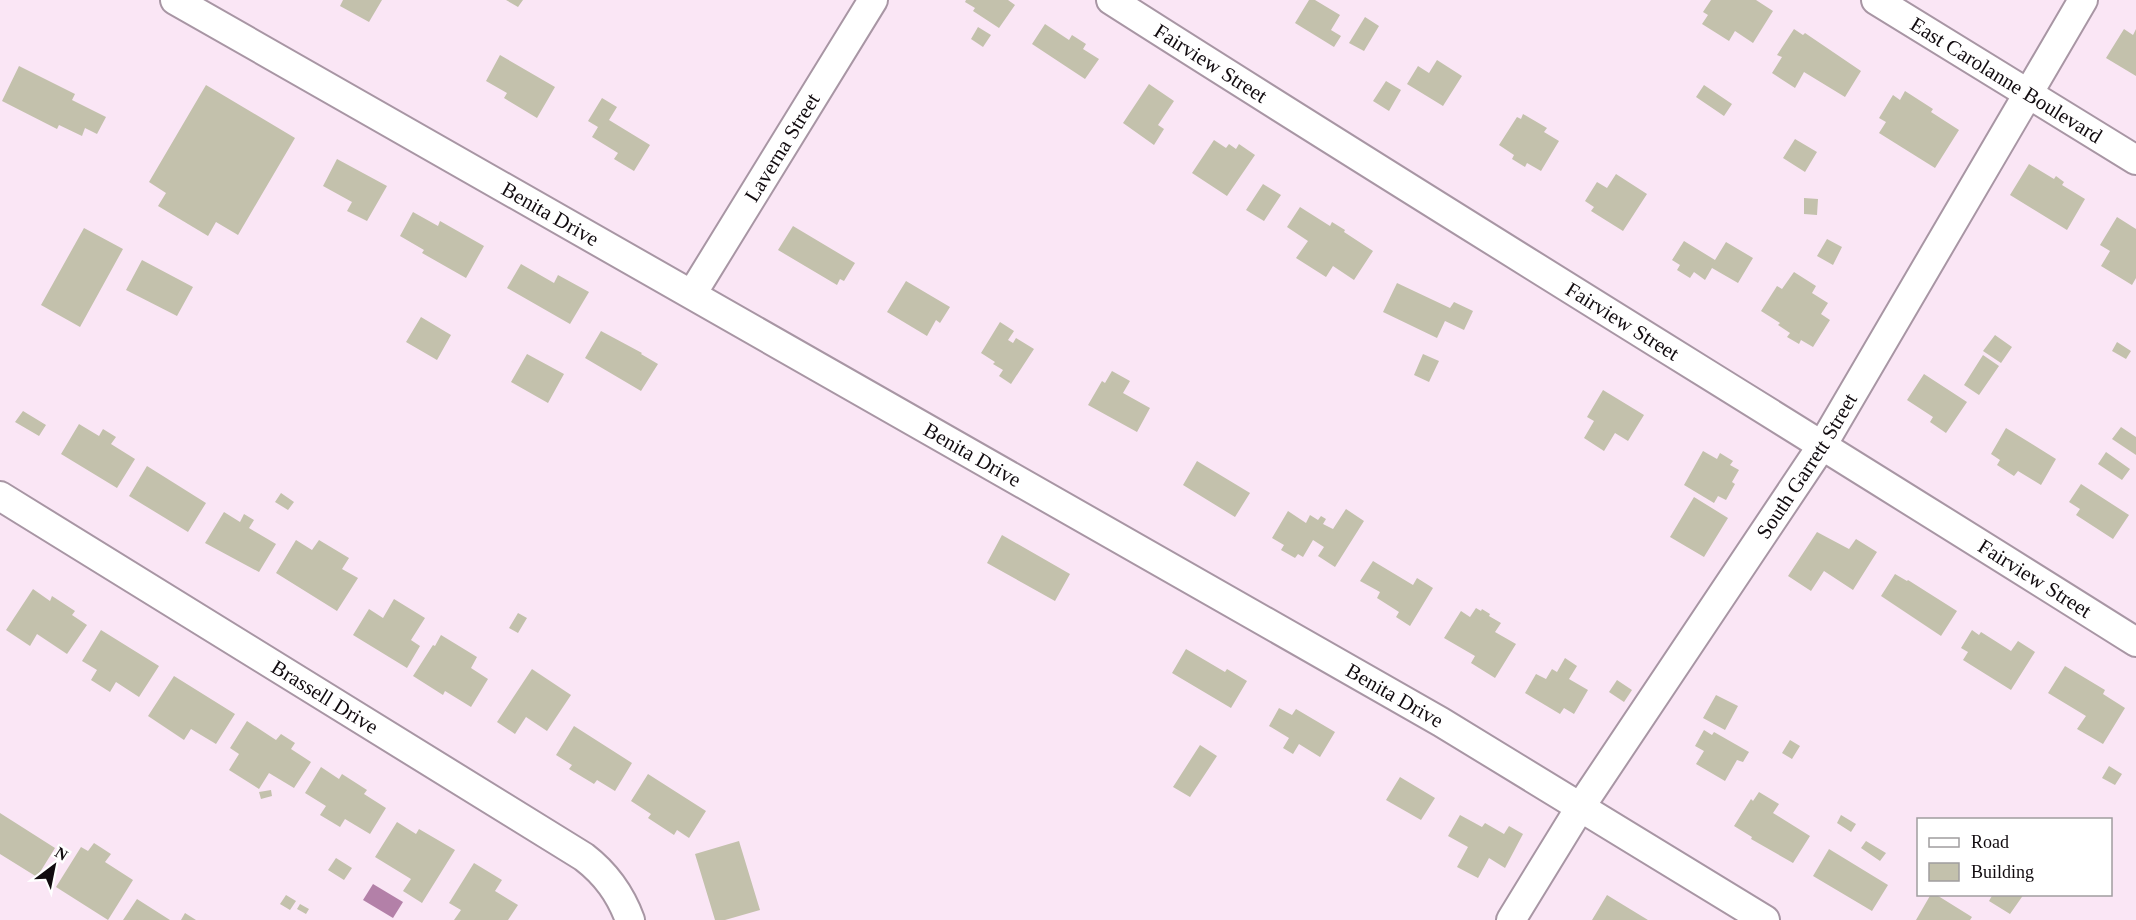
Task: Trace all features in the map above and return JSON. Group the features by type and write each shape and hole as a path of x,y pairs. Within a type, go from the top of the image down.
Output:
{"street":[{"name":"Benita Drive","path":"175,0 1441,722 1765,920"},
{"name":"Laverna Street","path":"692,294 873,0"},
{"name":"Fairview Street","path":"1111,0 1310,127 1823,444 2136,642"},
{"name":"East Carolanne Boulevard","path":"1876,0 2136,160"},
{"name":"South Garrett Street","path":"1512,920 1581,806 1823,444 2083,0"},
{"name":"Brassell Drive","path":"0,496 584,857 615,887 630,920"}],"shaded area":[{"path":"373,884 403,902 393,918 363,900"}],"building":[{"path":"343,0 382,0 369,22 340,6"},
{"path":"506,0 523,0 518,7"},
{"path":"966,0 1008,0 1015,5 999,28 973,11 975,8 965,2"},
{"path":"1309,0 1315,0 1340,15 1331,30 1341,36 1334,47 1295,23"},
{"path":"1711,0 1756,0 1773,11 1753,43 1735,31 1729,41 1702,24 1708,15 1703,12"},
{"path":"1365,17 1379,26 1364,51 1349,43"},
{"path":"1045,24 1069,40 1072,35 1086,44 1083,49 1099,59 1085,79 1032,44"},
{"path":"978,27 991,35 983,47 971,39"},
{"path":"1794,29 1803,35 1805,33 1861,71 1845,97 1804,72 1795,88 1772,73 1782,57 1777,55"},
{"path":"2124,29 2133,35 2136,29 2136,76 2106,58"},
{"path":"500,55 555,87 537,118 504,98 507,93 486,81"},
{"path":"1437,60 1462,76 1443,106 1407,84 1418,66 1429,73"},
{"path":"19,66 75,94 72,100 106,117 97,134 85,128 82,136 59,125 57,129 2,101"},
{"path":"1386,81 1401,90 1389,111 1373,101"},
{"path":"1149,84 1174,101 1158,125 1164,129 1154,145 1123,123"},
{"path":"206,85 295,138 238,235 216,222 208,236 158,206 166,193 149,182"},
{"path":"1704,85 1732,104 1724,116 1696,97"},
{"path":"1905,91 1933,109 1931,112 1959,130 1935,168 1879,133 1886,122 1879,118 1893,95 1900,100"},
{"path":"602,98 617,107 609,120 650,145 634,171 614,159 618,153 592,137 598,127 588,121"},
{"path":"1523,114 1547,128 1544,132 1559,141 1541,171 1527,163 1525,167 1512,159 1514,155 1499,145 1517,117 1521,119"},
{"path":"1795,139 1817,152 1805,172 1783,158"},
{"path":"1214,140 1226,148 1229,144 1236,149 1239,144 1255,155 1227,196 1192,173"},
{"path":"337,159 387,186 367,221 347,211 352,202 323,186"},
{"path":"2029,164 2054,179 2056,176 2064,182 2062,185 2085,199 2067,230 2010,195"},
{"path":"1616,174 1647,194 1623,231 1591,211 1594,207 1585,201 1597,182 1607,188"},
{"path":"1263,184 1281,195 1264,221 1246,210"},
{"path":"1804,198 1818,199 1817,215 1804,214"},
{"path":"1300,207 1330,226 1332,222 1373,251 1354,280 1333,266 1326,277 1296,258 1308,241 1287,227"},
{"path":"413,212 438,226 440,221 484,246 466,278 422,253 424,250 400,236"},
{"path":"2117,217 2136,229 2136,278 2132,285 2101,266 2110,251 2100,245"},
{"path":"793,226 855,263 844,281 840,279 837,285 778,250"},
{"path":"84,228 123,249 80,327 41,305"},
{"path":"1827,239 1842,247 1833,265 1817,256"},
{"path":"1684,241 1715,260 1726,242 1753,258 1738,283 1712,268 1705,280 1694,272 1690,278 1677,270 1680,265 1672,260"},
{"path":"142,260 193,287 177,316 126,290"},
{"path":"521,264 554,283 558,275 589,292 570,324 507,288"},
{"path":"1794,272 1816,286 1812,293 1828,303 1821,314 1830,320 1813,347 1801,340 1799,344 1787,337 1790,333 1778,325 1780,323 1761,311 1777,286 1782,289"},
{"path":"906,281 950,307 940,323 936,320 927,336 887,312"},
{"path":"1397,283 1450,308 1454,302 1473,311 1464,330 1445,321 1437,338 1383,312"},
{"path":"421,317 451,335 437,360 406,342"},
{"path":"1000,322 1014,331 1008,340 1013,343 1016,338 1034,349 1011,384 999,376 1003,370 981,353"},
{"path":"601,331 658,364 641,391 585,358"},
{"path":"1995,335 2012,347 2001,363 1983,351"},
{"path":"2117,342 2131,351 2126,359 2112,351"},
{"path":"527,354 564,374 548,403 511,382"},
{"path":"1423,354 1439,361 1429,382 1414,375"},
{"path":"1983,355 1999,366 1979,395 1964,385"},
{"path":"1112,371 1130,381 1123,393 1150,408 1137,432 1088,405 1102,381 1105,383"},
{"path":"1924,374 1967,402 1946,433 1930,422 1933,417 1907,400"},
{"path":"1603,390 1644,415 1628,441 1615,433 1604,451 1584,438 1594,421 1587,417"},
{"path":"23,411 46,425 39,436 15,422"},
{"path":"79,424 99,436 103,429 116,437 111,444 135,459 117,488 61,454"},
{"path":"2121,427 2136,437 2136,455 2112,439"},
{"path":"2006,428 2056,459 2041,485 2018,471 2014,476 1997,465 2000,460 1991,454"},
{"path":"1703,451 1717,459 1720,453 1733,461 1730,465 1739,470 1732,482 1735,484 1726,500 1718,496 1714,503 1684,485"},
{"path":"2106,452 2130,469 2122,480 2098,464"},
{"path":"1197,461 1250,493 1235,517 1183,485"},
{"path":"147,466 206,503 188,532 129,496"},
{"path":"2081,484 2129,515 2113,539 2076,515 2080,509 2069,502"},
{"path":"281,493 294,502 288,510 275,502"},
{"path":"1694,497 1728,518 1704,557 1670,537"},
{"path":"1346,509 1364,521 1335,567 1318,556 1324,547 1313,540 1303,557 1298,554 1295,558 1281,550 1284,545 1272,538 1288,511 1306,523 1310,515 1318,520 1321,516 1326,519 1323,524 1333,529"},
{"path":"224,512 240,522 244,514 254,520 249,528 276,544 259,572 205,543"},
{"path":"1817,532 1849,549 1856,539 1877,552 1853,590 1824,571 1811,591 1788,576"},
{"path":"1002,535 1070,574 1055,601 987,563"},
{"path":"296,540 312,550 319,540 349,558 342,569 358,578 337,611 276,573"},
{"path":"1373,561 1413,585 1417,578 1433,588 1410,626 1396,617 1399,612 1377,598 1380,592 1360,581"},
{"path":"1895,574 1957,611 1941,636 1881,596"},
{"path":"33,589 50,601 52,596 75,611 72,615 87,625 67,654 37,634 30,646 6,630"},
{"path":"394,599 425,618 411,640 420,646 407,668 353,635 369,609 383,618"},
{"path":"1476,608 1481,611 1482,609 1501,623 1495,632 1516,644 1495,678 1471,663 1475,656 1444,638 1461,611 1470,617"},
{"path":"518,613 527,618 518,633 509,628"},
{"path":"101,630 159,666 139,697 116,682 110,692 91,680 97,670 82,661"},
{"path":"1972,630 1979,635 1981,632 2011,651 2018,641 2035,652 2011,690 1963,660 1968,652 1961,648"},
{"path":"441,635 477,657 471,668 488,679 471,707 445,691 443,695 413,676"},
{"path":"1186,649 1225,672 1227,669 1247,681 1231,708 1172,673"},
{"path":"1565,658 1577,666 1569,679 1588,690 1574,714 1564,708 1560,714 1525,693 1536,674 1546,679 1552,669 1557,672"},
{"path":"2065,666 2105,690 2103,694 2125,708 2103,744 2077,729 2086,716 2048,693"},
{"path":"532,669 571,695 547,731 526,717 515,734 497,722"},
{"path":"174,676 235,714 216,744 191,729 184,740 148,716"},
{"path":"1617,680 1632,690 1624,702 1609,692"},
{"path":"1716,695 1738,706 1725,730 1703,718"},
{"path":"1279,708 1292,715 1296,709 1335,732 1320,757 1299,744 1293,754 1283,748 1289,738 1269,726"},
{"path":"247,721 276,740 281,734 295,743 291,749 311,762 294,788 269,773 259,789 229,770 239,754 230,748"},
{"path":"574,726 632,763 615,791 597,780 594,784 569,769 572,765 556,755"},
{"path":"1704,730 1712,735 1714,732 1749,752 1743,762 1737,760 1725,781 1696,764 1704,751 1695,746"},
{"path":"1790,740 1800,746 1792,759 1782,753"},
{"path":"1200,745 1217,756 1190,797 1173,787"},
{"path":"2109,766 2122,774 2115,785 2102,778"},
{"path":"321,767 339,779 342,774 367,790 364,794 386,808 370,834 345,819 340,827 320,815 326,806 305,793"},
{"path":"648,774 706,811 689,838 677,830 674,835 648,818 651,814 631,801"},
{"path":"1400,777 1435,798 1421,820 1386,800"},
{"path":"271,790 272,796 261,799 259,792"},
{"path":"1759,792 1779,804 1773,813 1810,836 1793,863 1751,839 1752,837 1734,826 1751,799 1753,801"},
{"path":"0,813 55,848 37,877 0,854"},
{"path":"1460,815 1482,827 1485,823 1504,834 1509,826 1523,834 1505,868 1489,858 1478,878 1457,867 1468,847 1448,836"},
{"path":"1841,815 1856,824 1851,832 1837,823"},
{"path":"397,822 416,834 419,829 455,850 422,903 403,891 411,879 375,857"},
{"path":"739,841 760,910 725,920 715,920 695,854"},
{"path":"1866,841 1886,853 1880,861 1861,848"},
{"path":"94,843 111,854 105,862 133,880 108,920 56,887 81,847 88,851"},
{"path":"1829,849 1888,885 1872,911 1813,876"},
{"path":"336,858 352,868 344,880 328,870"},
{"path":"474,863 502,880 495,891 518,905 508,920 454,920 461,910 449,903"},
{"path":"286,895 296,901 290,910 280,904"},
{"path":"1607,895 1648,920 1592,920"},
{"path":"1930,896 1938,896 1972,917 1970,920 1916,920"},
{"path":"1992,896 2023,896 2010,914 1989,901"},
{"path":"137,899 170,920 123,920"},
{"path":"300,904 309,909 306,914 297,909"},
{"path":"185,913 196,920 181,920"}]}
